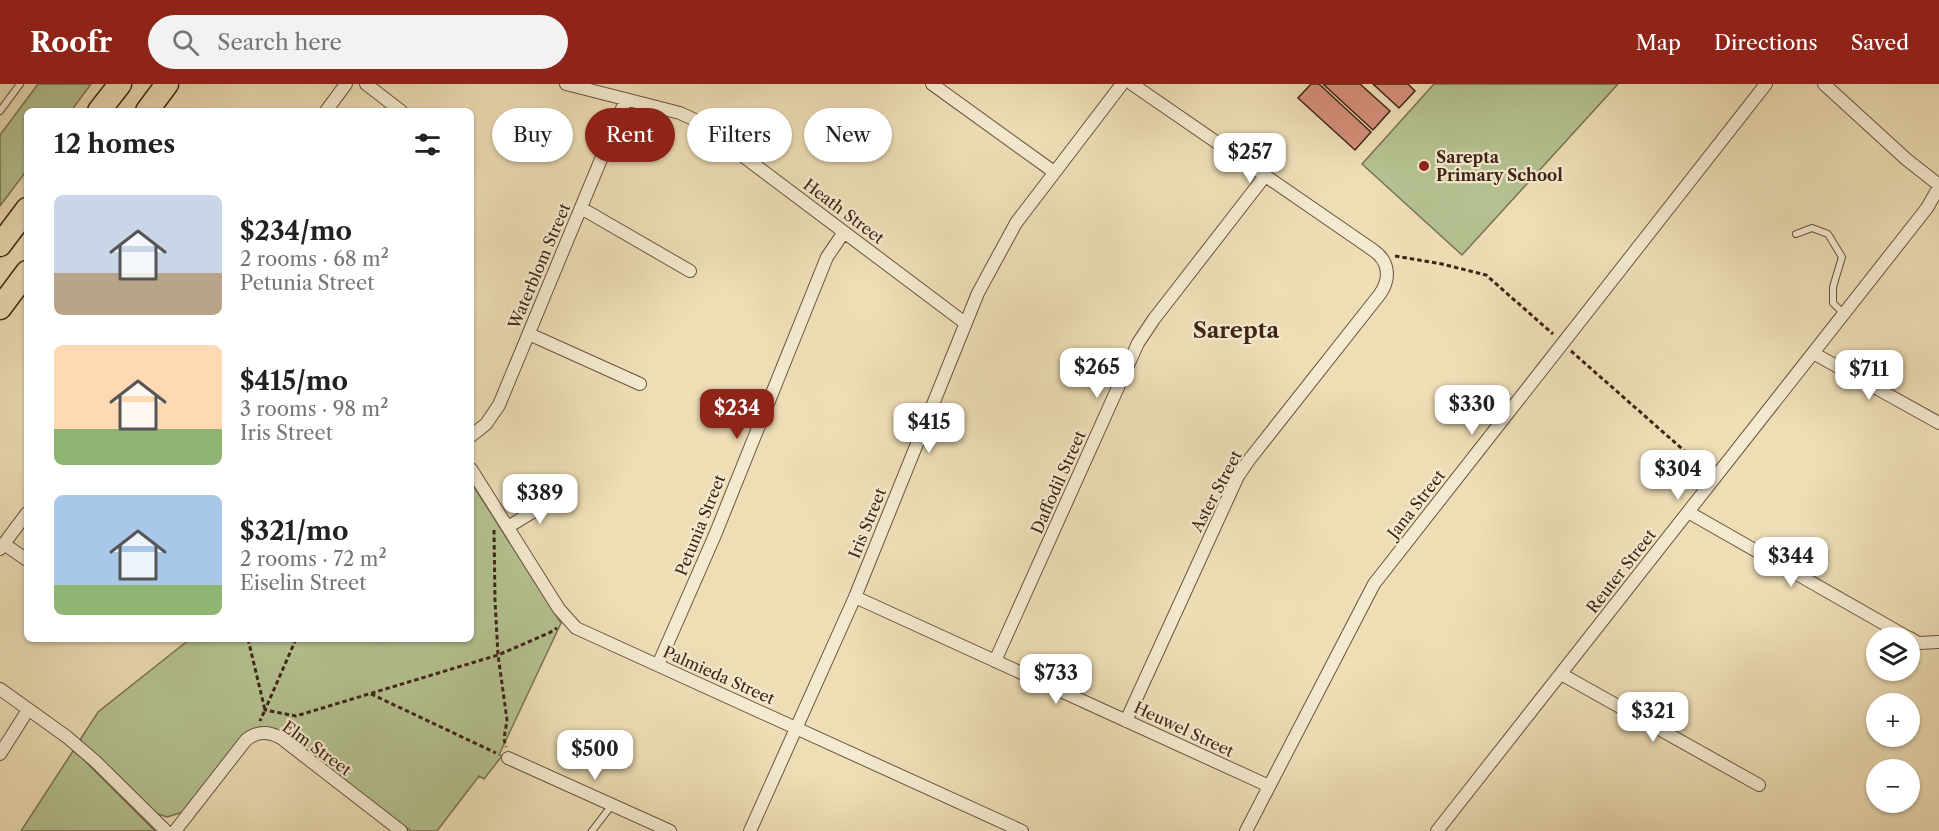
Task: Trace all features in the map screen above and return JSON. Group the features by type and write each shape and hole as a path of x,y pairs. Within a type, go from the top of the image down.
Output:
{"highway":[{"path":"101,108 120,84"},
{"path":"149,108 167,84"},
{"path":"0,245 24,213"},
{"path":"0,308 24,276"}],"street":[{"path":"328,108 346,84"},
{"path":"366,84 397,108"},
{"name":"Heath Street","path":"566,84 680,113 695,120 965,323"},
{"path":"932,84 1054,172"},
{"name":"Iris Street","path":"750,831 855,597 965,323 1004,243 1054,172 1122,84"},
{"path":"1132,84 1265,176"},
{"name":"Jana Street","path":"1246,831 1374,584 1766,84"},
{"path":"1824,84 1939,186"},
{"name":"Waterblom Street","path":"474,434 486,424 499,405 626,99"},
{"name":"Aster Street","path":"1126,721 1239,476 1249,460 1384,288 1386,282 1387,268 1380,255 1265,176"},
{"name":"Daffodil Street","path":"995,661 1138,344 1154,319 1265,176"},
{"name":"Reuter Street","path":"1437,831 1927,208 1939,186"},
{"path":"581,208 690,272"},
{"name":"Petunia Street","path":"658,665 715,535 827,257 844,232"},
{"path":"529,333 640,384"},
{"path":"1813,353 1939,423"},
{"name":"Palmieda Street","path":"474,475 567,620 585,633 1022,831"},
{"path":"508,527 557,497"},
{"path":"1688,512 1891,627"},
{"path":"24,517 2,546 24,558"},
{"name":"Heuwel Street","path":"855,597 1269,786"},
{"path":"1920,640 1939,642"},
{"path":"1561,674 1759,785"},
{"path":"0,689 68,737 166,831"},
{"path":"0,754 28,710"},
{"name":"Elm Street","path":"253,735 268,733 280,738 401,831"},
{"path":"175,831 246,740 253,735"},
{"path":"508,758 670,831"}],"lane":[{"path":"0,111 20,84"},
{"path":"1796,234 1812,228 1828,234 1842,257 1833,287 1833,303 1844,314"},
{"path":"592,831 612,805"}],"path":[{"path":"495,507 493,543 498,655 507,720 504,739 508,758"},
{"path":"265,710 296,716 371,694 498,655 549,633 567,620"},
{"path":"249,642 265,710"},
{"path":"253,735 295,642"},
{"path":"371,694 508,758"}],"green space":[{"path":"38,84 91,84 73,108 24,108 24,174 0,206 0,135"},
{"path":"1434,84 1618,84 1462,255 1362,164"},
{"path":"474,487 561,623 499,755 502,756 484,779 479,776 437,831 411,831 276,729 260,727 246,733 183,812 167,817 155,813 80,740 98,712 186,642 474,642"},
{"path":"73,751 82,758 155,831 21,831"}],"building":[{"path":"1311,84 1319,84 1371,132 1355,150 1298,98"},
{"path":"1323,84 1360,84 1390,111 1373,130"},
{"path":"1373,84 1408,84 1415,91 1399,108"}],"place":[{"name":"Sarepta Primary School","path":"1424,166"}],"district":[{"name":"Sarepta","path":"1236,330"}]}
